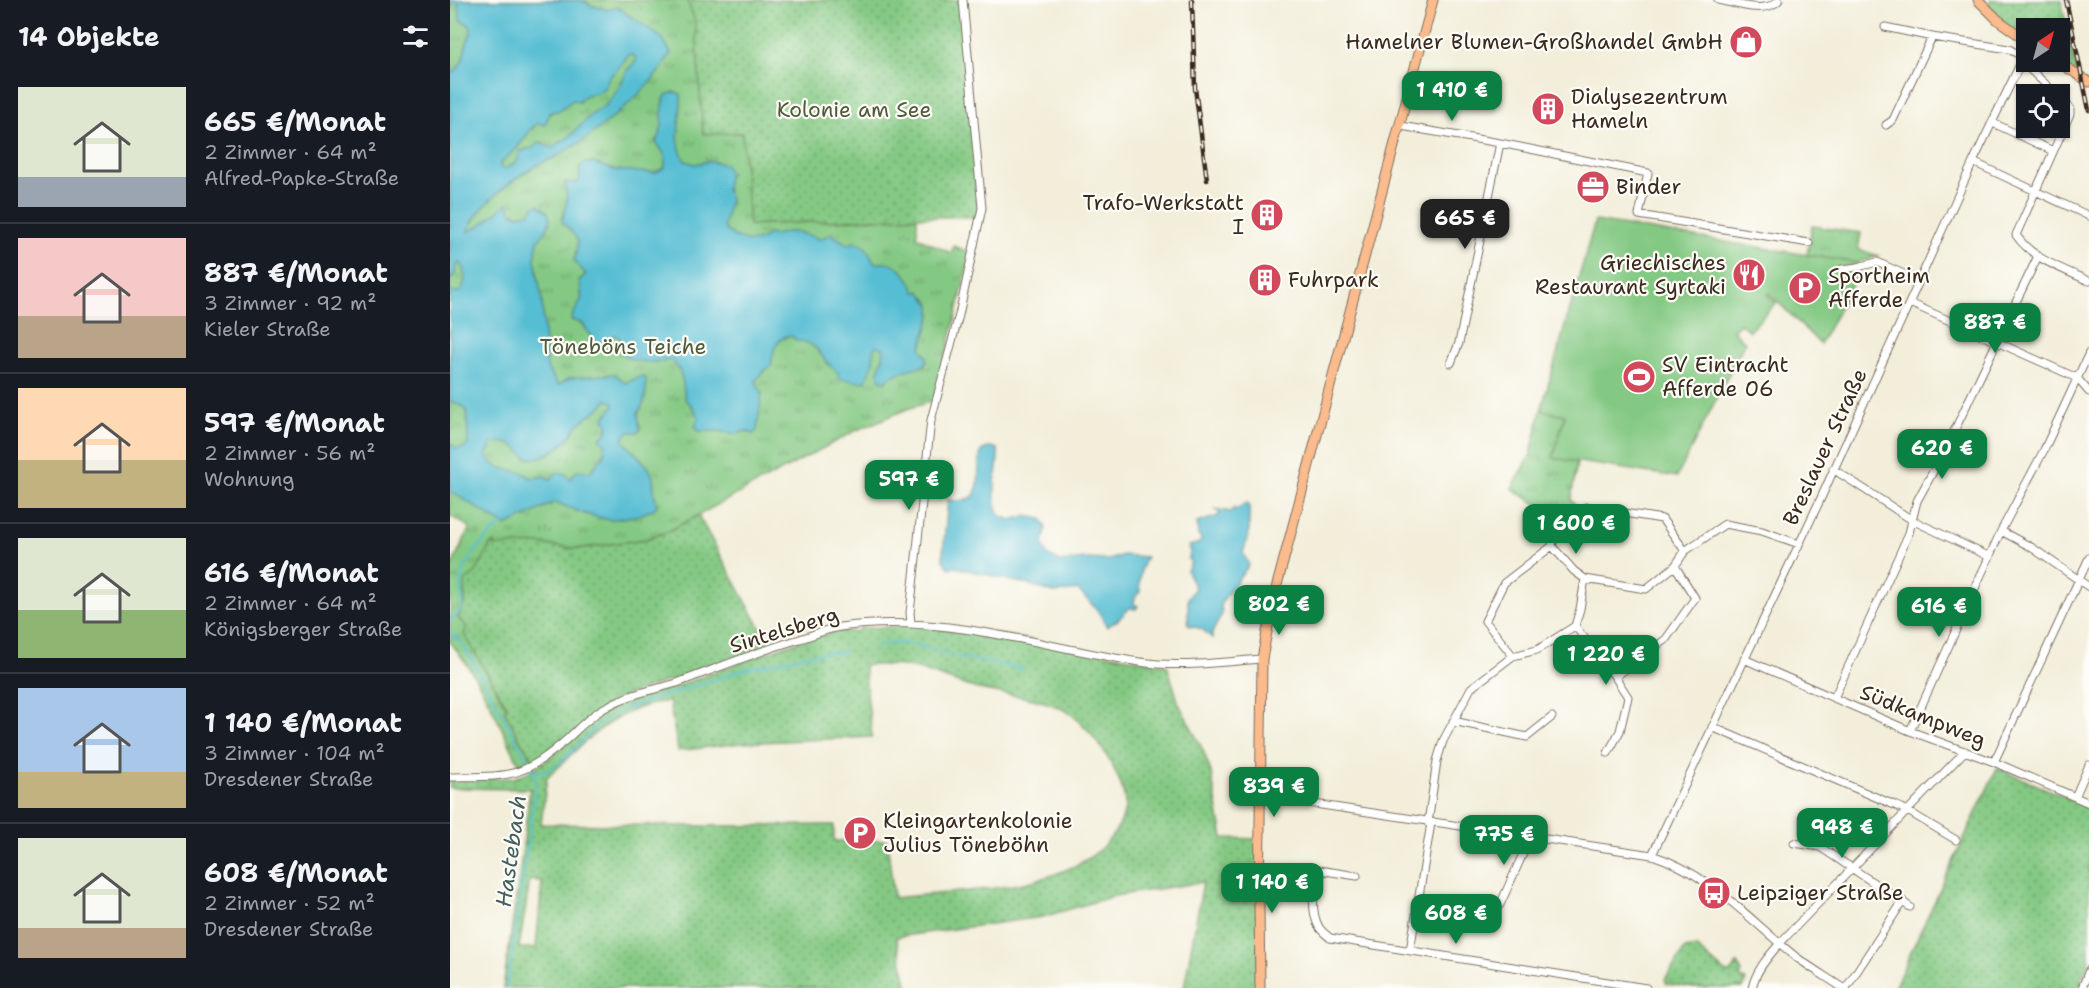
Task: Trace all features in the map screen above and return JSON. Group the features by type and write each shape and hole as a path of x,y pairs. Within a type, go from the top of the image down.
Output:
{"main road":[{"path":"1260,988 1262,659 1273,600 1433,0"},
{"path":"1978,0 1998,20 2016,33"},
{"path":"2070,70 2089,82"}],"street":[{"path":"911,623 910,613 931,420 959,315 982,208 963,0"},
{"path":"1718,0 1765,8 1774,6 1779,0"},
{"path":"1885,27 2010,49 2016,52"},
{"path":"1886,125 1893,120 1932,37"},
{"name":"Breslauer Straße","path":"1652,855 1799,544 1973,162 2017,72"},
{"path":"2037,72 2047,84"},
{"path":"1992,123 2053,151"},
{"path":"1401,126 1500,142 1648,173 1640,215 1809,243"},
{"path":"2059,138 2016,235 2024,247 2038,256 2089,281"},
{"path":"1451,363 1459,343 1500,142"},
{"path":"1973,162 2089,216"},
{"path":"1834,698 1909,533 1917,501 1948,444 2038,256"},
{"path":"1842,269 1877,262 1919,281"},
{"path":"1910,303 2076,378 2089,392"},
{"path":"1910,730 2001,531 2044,450 2089,353"},
{"path":"1833,469 1912,520 1990,557"},
{"path":"1513,656 1485,621 1504,583 1552,546 1556,530 1586,507 1662,519 1685,551"},
{"path":"1552,546 1574,571 1585,579 1646,589 1675,566 1685,551 1725,524 1762,531 1799,544"},
{"path":"2001,531 2031,547 2089,587"},
{"path":"1994,762 2089,558"},
{"path":"1615,677 1666,639 1695,598 1675,566"},
{"path":"1410,951 1437,761 1443,741 1471,688 1513,656 1537,650 1575,626 1585,579"},
{"name":"Sintelsberg","path":"450,777 512,775 526,770 545,759 595,714 619,701 837,627 911,623 1004,635 1140,662 1197,664 1262,659"},
{"path":"1575,626 1628,697 1620,732 1608,753"},
{"name":"Südkampweg","path":"1744,659 2089,803"},
{"path":"1453,721 1527,737 1552,717"},
{"path":"1712,727 1906,810 1956,840"},
{"path":"1752,988 1754,978 1762,964 1780,943 1965,751"},
{"path":"2075,797 2089,765"},
{"path":"1261,796 1662,858 1701,880 1744,912 1798,959 1845,988 1903,901"},
{"path":"1500,905 1530,838"},
{"path":"1794,843 1820,847 1910,907"},
{"path":"1357,876 1319,870 1314,889 1315,907 1320,927 1330,938 1646,988"},
{"path":"2082,988 2089,970"}],"green space":[{"name":"Töneböns Teiche","path":"450,0 460,4 460,20 461,0 687,0 695,21 703,134 742,133 749,225 917,217 917,237 951,253 954,246 971,253 934,401 907,409 855,431 667,532 645,539 576,549 540,544 494,546 495,543 491,544 477,570 464,581 465,602 458,618 467,627 464,634 507,708 504,710 521,742 534,761 521,768 481,687 450,642 450,570 470,527 450,516"},
{"name":"Kolonie am See","path":"686,0 961,0 980,217 917,217 749,225 742,133 703,134 695,21"},
{"path":"1991,0 2061,0 2065,18 2016,18 2016,32 1986,8"},
{"path":"2070,40 2078,75 2070,69"},
{"name":"SV Eintracht Afferde 06","path":"1595,221 1857,263 1858,273 1820,344 1769,293 1768,295 1776,303 1749,331 1740,323 1733,330 1745,342 1677,477 1553,458 1565,415 1541,410"},
{"path":"1812,226 1861,233 1858,249 1878,256 1857,263 1807,255"},
{"path":"1541,410 1565,415 1553,458 1577,462 1571,500 1577,508 1563,515 1561,519 1512,489 1531,454"},
{"path":"698,515 770,645 619,698 547,754 534,761 521,742 504,710 507,707 457,619 465,602 464,581 475,572 491,544 540,544 576,549 645,539 667,532"},
{"path":"913,626 1004,635 1167,665 1179,704 1203,750 1211,772 1223,838 1260,839 1260,988 1184,988 1203,882 1114,896 1043,917 896,937 908,988 503,988 530,789 450,788 450,779 514,778 551,757 589,722 620,703 677,686 793,643 843,630 855,632 861,628","holes":["864,665 911,667 970,687 1034,699 1066,711 1076,718 1097,742 1107,756 1122,787 1125,801 1124,813 1114,834 1103,847 1084,861 1040,879 1016,885 894,898 887,840 834,841 834,825 541,824 547,777 604,726 628,712 655,703 669,701 678,751 742,743 872,737","530,880 542,881 536,948 519,948"]},
{"path":"1997,768 2089,807 2089,962 2080,988 1894,988"},
{"path":"1696,947 1726,973 1732,972 1737,964 1742,972 1740,978 1746,980 1743,988 1694,988 1667,984 1665,979 1685,949"}],"water":[{"name":"Töneböns Teiche","path":"450,0 582,0 608,10 617,7 662,38 671,53 651,81 605,124 573,147 534,167 515,180 480,211 468,230 468,232 483,223 506,204 513,214 515,212 518,215 531,212 534,206 539,205 548,212 550,220 547,230 538,240 535,259 542,300 548,370 558,385 570,378 615,374 625,383 643,376 646,379 644,401 638,413 640,430 627,432 623,440 646,464 653,478 657,504 655,508 640,515 610,520 585,514 555,502 506,526 450,491 450,443 457,449 467,446 468,442 467,412 464,407 450,401 450,292 460,292 465,277 460,263 456,265 455,275 450,280 450,74 462,62 471,33 470,25 460,20 459,4 455,3 450,7","holes":["628,55 636,58 635,63 628,69 619,88 605,106 592,114 569,137 552,148 540,142 533,148 519,152 518,160 512,165 501,168 500,164 518,147 532,128 539,123 545,125 550,112 558,111 573,100 579,102 585,96 600,92","607,400 613,402 614,405 604,418 608,425 606,434 600,439 605,442 603,458 589,472 578,470 570,479 566,474 557,472 551,479 543,476 532,478 496,466 486,455 493,443 499,442 513,445 523,455 530,458 548,454 570,437 577,426"]},
{"name":"Töneböns Teiche","path":"674,92 681,94 678,137 685,161 695,164 709,161 725,164 729,172 726,189 730,200 724,224 725,230 735,237 752,242 768,234 776,235 787,232 820,239 831,234 849,245 854,242 862,245 874,263 889,263 899,268 911,282 915,292 920,291 931,305 931,316 921,348 927,361 923,366 898,373 885,381 880,380 878,371 884,353 883,348 876,346 866,381 838,379 839,374 814,346 786,336 776,345 771,366 756,380 762,392 757,430 753,434 747,431 736,434 699,431 695,426 699,418 685,399 680,373 671,360 651,362 631,359 625,356 620,349 619,337 615,335 606,341 604,348 597,344 582,323 571,320 582,295 579,281 586,274 574,261 577,239 562,222 567,199 565,182 578,183 579,167 585,163 594,163 614,170 655,173 665,167 665,155 656,142 661,130 666,95"},
{"path":"991,447 998,449 995,500 1001,516 1011,520 1025,516 1042,519 1046,527 1043,545 1047,555 1060,562 1084,559 1109,560 1123,555 1146,557 1140,574 1140,592 1135,597 1134,604 1138,606 1136,609 1129,608 1118,620 1107,627 1099,612 1078,590 1054,593 955,567 949,568 943,560 948,500 960,501 973,497 978,485 982,450"},
{"path":"1247,503 1249,534 1243,553 1249,565 1221,603 1222,614 1212,633 1212,638 1202,629 1188,625 1188,598 1195,588 1187,571 1191,562 1188,559 1191,551 1188,546 1202,540 1198,535 1197,523 1218,516 1220,513 1215,509 1231,512"}],"waterway":[{"path":"450,621 461,609 461,581 468,561 502,524"},
{"name":"Hastebach","path":"450,632 461,642 469,655 529,763"},
{"path":"875,646 914,644 958,657 1023,669"},
{"path":"534,772 549,770 561,762 598,725 624,709 746,669 807,655 846,651"},
{"name":"Hastebach","path":"507,988 536,779 531,769"}],"railway":[{"path":"1192,0 1195,88 1207,180"},
{"path":"2066,0 2089,110"}],"place":[{"name":"Hamelner Blumen-Großhandel GmbH","path":"1746,42"},
{"name":"Dialysezentrum Hameln","path":"1548,109"},
{"name":"Binder","path":"1593,187"},
{"name":"Trafo-Werkstatt I","path":"1267,215"},
{"name":"Griechisches Restaurant Syrtaki","path":"1749,275"},
{"name":"Fuhrpark","path":"1265,280"},
{"name":"Sportheim Afferde","path":"1805,288"},
{"name":"SV Eintracht Afferde 06","path":"1639,377"},
{"name":"Kleingartenkolonie Julius Töneböhn","path":"860,833"},
{"name":"Leipziger Straße","path":"1714,893"}]}
